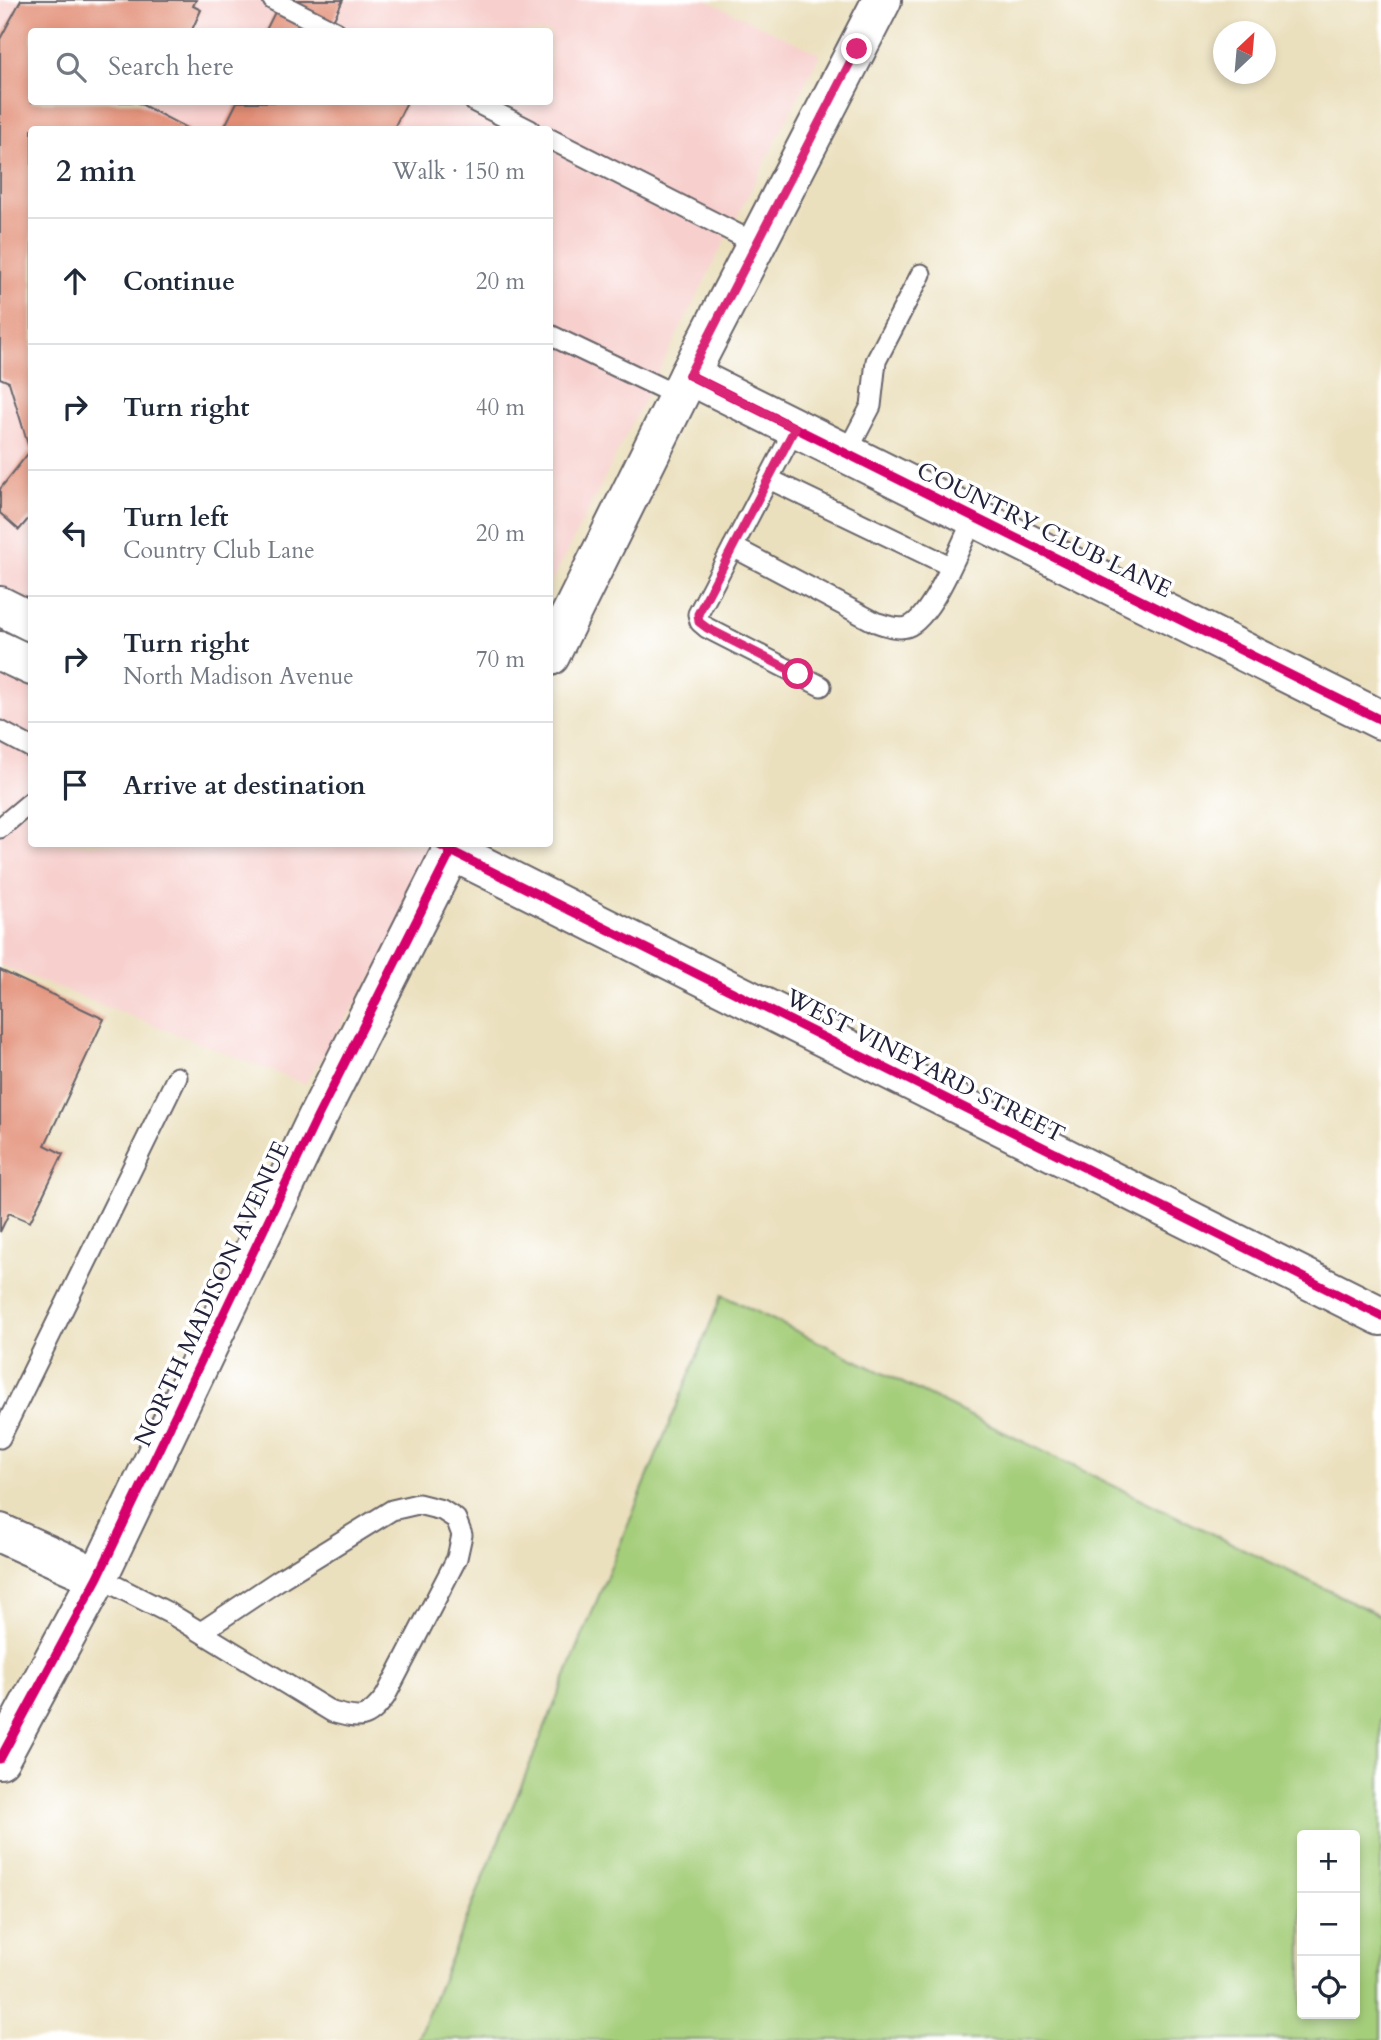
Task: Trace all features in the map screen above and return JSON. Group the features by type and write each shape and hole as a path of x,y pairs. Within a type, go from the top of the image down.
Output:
{"street":[{"path":"553,650 878,1"},
{"name":"COUNTRY CLUB LANE","path":"685,386 795,428 1381,720"},
{"path":"0,606 28,620"},
{"path":"0,651 28,664"},
{"name":"NORTH MADISON AVENUE","path":"0,1759 98,1577 448,847"},
{"name":"WEST VINEYARD STREET","path":"450,847 1381,1316"},
{"path":"0,1533 98,1577"}],"lane":[{"path":"274,0 328,28"},
{"path":"481,105 522,126"},
{"path":"553,141 757,244"},
{"path":"846,454 871,406 876,361 921,274"},
{"path":"553,336 685,386"},
{"path":"795,428 698,614 699,622 707,628 821,685"},
{"path":"769,479 950,566"},
{"path":"733,547 875,622 898,628 908,627 930,607 974,517"},
{"path":"0,731 28,746"},
{"path":"0,828 28,804"},
{"path":"0,1438 177,1077"},
{"path":"98,1577 201,1632 332,1712 355,1718 373,1713 385,1697 457,1558 462,1535 456,1519 442,1510 418,1504 391,1510 201,1632"}],"shaded area":[{"path":"0,0 494,0 502,4 504,0 706,0 820,54 553,579 553,126 28,126 28,847 450,847 452,851 305,1084 0,965"}],"green space":[{"path":"722,1295 1381,1616 1381,2040 417,2040"}],"building":[{"path":"21,0 196,0 193,6 201,10 193,28 28,28 28,105 143,105 182,126 28,126 28,444 9,382 0,378 0,39"},
{"path":"281,0 343,0 330,28 267,28"},
{"path":"236,105 406,105 395,126 225,126"},
{"path":"28,454 28,519 19,530 0,513 0,489"},
{"path":"0,970 104,1019 45,1145 63,1154 30,1222 9,1213 0,1232"}],"cycle path":[{"path":"689,375 1381,720"},
{"path":"443,847 1381,1316"},
{"path":"0,1759 98,1577 317,1118 453,847"}],"route":[{"path":"798,674 707,628 699,622 698,614 795,428 689,375 857,49"}]}
